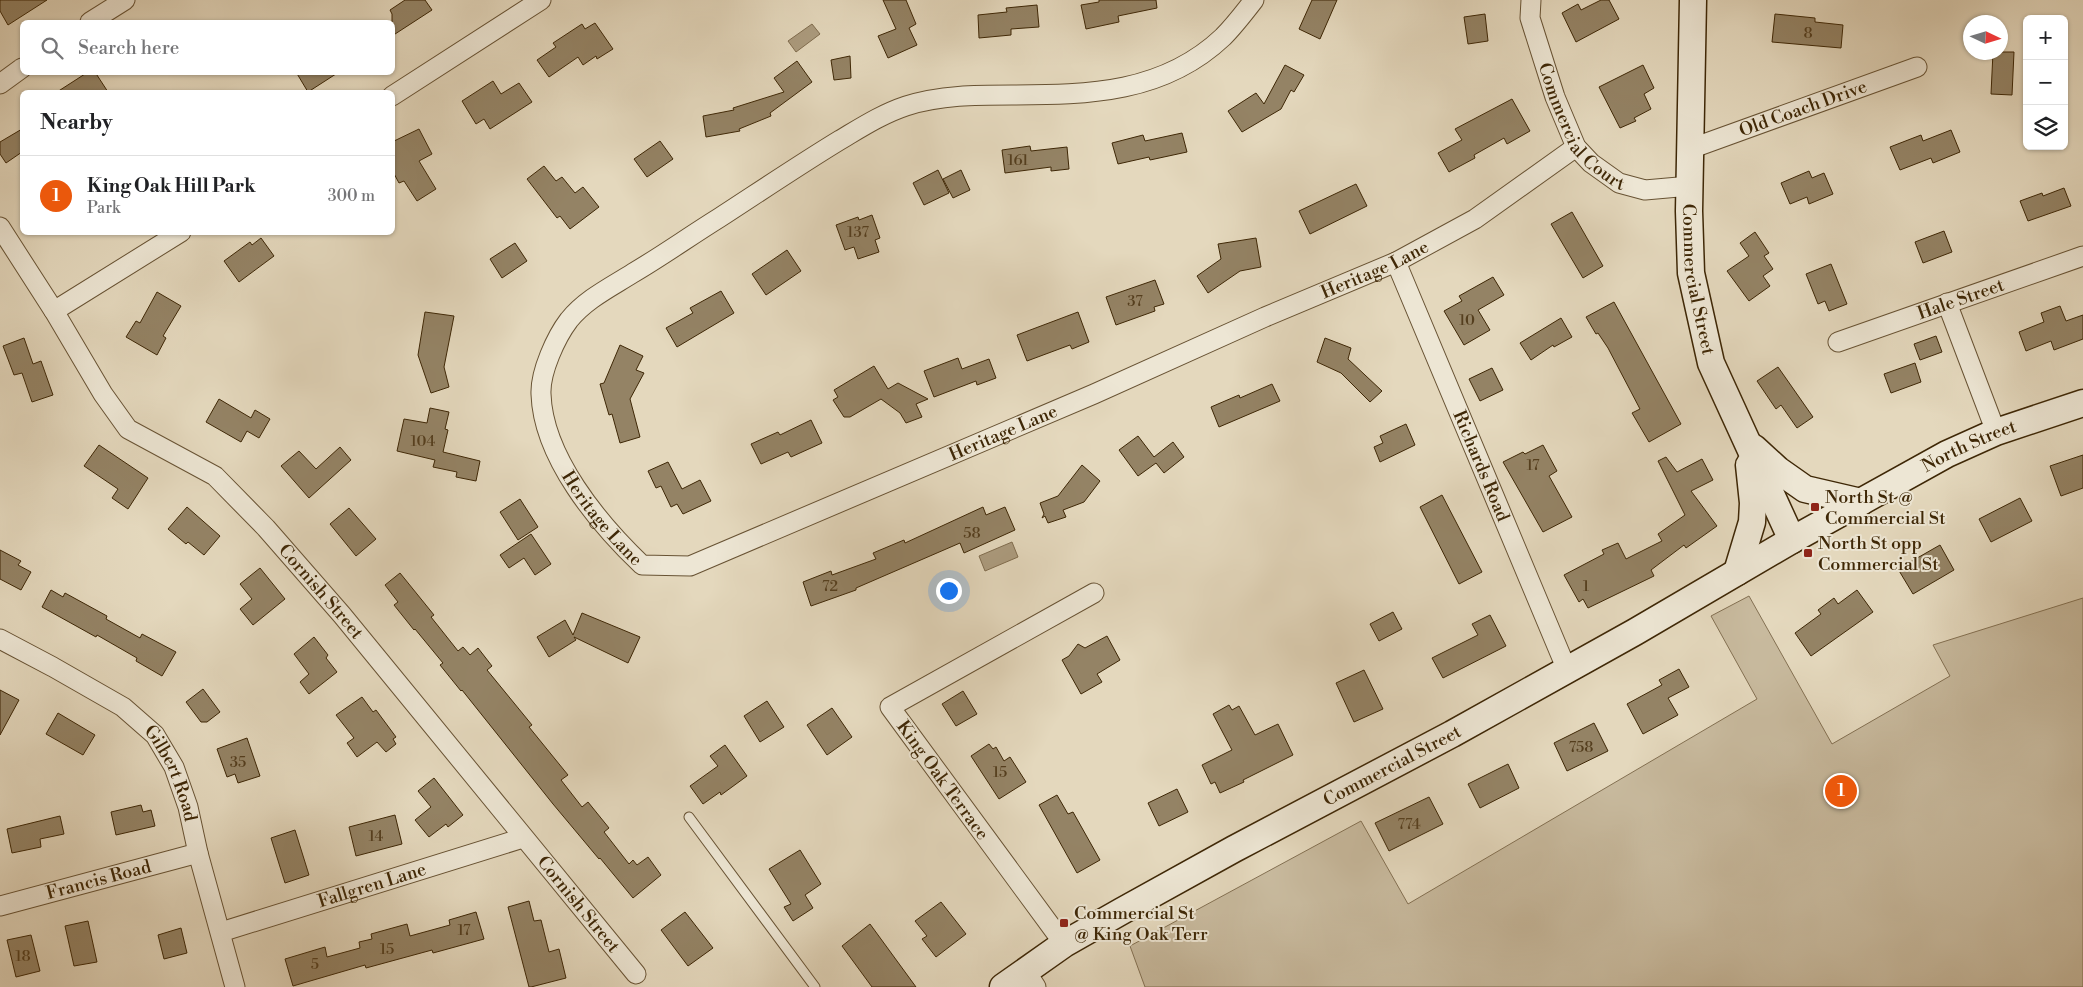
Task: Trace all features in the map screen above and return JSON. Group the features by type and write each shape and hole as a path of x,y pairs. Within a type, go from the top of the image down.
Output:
{"main road":[{"name":"Commercial Street","path":"1002,987 1031,978 1064,944 1234,849 1452,734 1567,670 1787,542 1749,445 1711,363 1691,273 1690,149 1693,0"},
{"name":"North Street","path":"1787,542 1947,454 1996,432 2083,403"},
{"path":"1749,445 1778,470 1805,489 1861,502"},
{"path":"1737,572 1752,522 1753,503 1749,472 1749,445"}],"street":[{"path":"93,20 125,0"},
{"path":"395,94 541,0"},
{"name":"Heritage Lane","path":"1254,0 1222,38 1200,54 1155,80 1129,87 1097,92 955,97 908,106 882,116 808,160 635,273 599,293 570,319 550,351 540,392 545,425 572,483 616,540 642,565 690,566 1094,394 1265,317 1396,262 1474,219 1576,147"},
{"name":"Commercial Court","path":"1531,0 1530,18 1555,97 1576,147 1591,163 1619,183 1645,190 1690,186"},
{"name":"Old Coach Drive","path":"1690,149 1917,67"},
{"path":"0,84 20,69"},
{"name":"Cornish Street","path":"0,227 103,394 128,429 214,476 266,528 342,616 636,974"},
{"path":"54,312 176,235"},
{"name":"Hale Street","path":"1838,342 2083,256"},
{"name":"Richards Road","path":"1396,262 1567,670"},
{"path":"1947,303 1996,432"},
{"name":"King Oak Terrace","path":"1064,944 890,708 1094,593"},
{"name":"Gilbert Road","path":"0,639 53,667 123,708 155,735 174,767 188,807 198,853 235,987"},
{"name":"Fallgren Lane","path":"220,932 523,838"},
{"name":"Francis Road","path":"0,906 198,853"}],"lane":[{"path":"689,817 815,987"}],"shaded area":[{"path":"812,24 820,34 796,52 788,41"},
{"path":"1012,542 1018,557 985,571 979,556"},
{"path":"1749,596 1832,744 1950,676 1933,645 2083,598 2083,987 1145,987 1130,946 1361,821 1408,904 1757,699 1711,616"}],"building":[{"path":"0,0 47,0 8,25 0,11"},
{"path":"405,0 425,0 432,10 395,34 395,20 392,20 390,10"},
{"path":"883,0 906,0 916,24 909,28 917,45 888,58 878,36 896,29"},
{"path":"1099,0 1156,0 1157,8 1118,16 1119,22 1086,29 1081,5 1099,2"},
{"path":"1312,0 1337,0 1320,39 1299,29"},
{"path":"1601,0 1609,0 1619,19 1576,42 1562,13 1578,4 1581,10"},
{"path":"1037,5 1039,27 1011,29 1011,35 979,38 978,15 1007,12 1006,8"},
{"path":"1485,14 1488,41 1468,44 1464,17"},
{"path":"1775,14 1815,18 1815,22 1843,25 1841,48 1772,42"},
{"path":"595,23 613,49 597,59 596,56 583,65 578,57 549,77 537,60 556,47 553,43 582,24 585,29"},
{"path":"2008,52 2014,52 2012,95 1991,94 1993,60 2008,60"},
{"path":"850,56 851,78 834,80 831,60"},
{"path":"797,61 812,82 770,113 771,116 739,129 740,131 706,137 703,116 734,110 733,108 784,92 774,78"},
{"path":"1285,65 1304,75 1294,92 1291,90 1281,109 1242,132 1228,111 1256,93 1264,104"},
{"path":"1643,65 1654,88 1644,94 1651,109 1634,118 1636,121 1620,128 1599,87"},
{"path":"83,75 97,75 107,90 60,90"},
{"path":"298,75 334,75 311,90 307,90"},
{"path":"493,81 501,94 519,83 532,102 490,129 484,119 476,124 462,101"},
{"path":"1512,99 1530,131 1507,144 1504,138 1474,155 1475,158 1449,172 1438,153 1462,140 1455,129"},
{"path":"419,129 432,154 419,161 436,189 417,201 404,181 399,183 395,176 395,141"},
{"path":"20,130 20,153 6,163 0,154 0,142"},
{"path":"1951,130 1960,152 1933,163 1931,158 1900,170 1890,147 1921,135 1923,141"},
{"path":"1182,133 1187,152 1150,160 1149,157 1118,164 1112,143 1143,135 1145,141"},
{"path":"660,141 673,159 647,177 634,159"},
{"path":"1030,146 1031,151 1067,147 1069,169 1051,171 1051,167 1005,173 1002,150"},
{"path":"544,166 556,181 562,177 575,193 583,187 599,207 570,229 560,216 557,218 527,179"},
{"path":"938,170 949,193 924,205 913,183"},
{"path":"961,170 970,190 953,198 943,179"},
{"path":"1809,171 1812,178 1824,173 1833,194 1809,204 1807,197 1790,204 1781,183"},
{"path":"1356,184 1367,206 1310,234 1299,211"},
{"path":"2064,188 2071,206 2028,221 2020,201 2042,193 2043,196"},
{"path":"1572,212 1603,266 1583,278 1551,224"},
{"path":"872,215 880,238 875,240 879,252 858,259 854,247 845,250 836,225 858,217 859,220"},
{"path":"1944,231 1952,252 1923,263 1915,242"},
{"path":"1755,232 1769,253 1764,256 1773,269 1763,276 1770,286 1749,301 1727,271 1749,256 1740,243"},
{"path":"261,238 274,256 239,282 224,261 250,242 252,245"},
{"path":"1256,238 1261,267 1240,271 1208,293 1197,276 1221,259 1218,244"},
{"path":"515,243 527,261 502,278 490,259"},
{"path":"787,250 801,271 766,295 752,274"},
{"path":"1831,264 1847,304 1829,311 1825,301 1818,304 1806,274"},
{"path":"1493,277 1504,295 1478,310 1490,330 1464,345 1444,311 1462,301 1459,296"},
{"path":"1155,280 1164,304 1154,307 1155,311 1116,325 1106,297"},
{"path":"721,291 734,313 677,347 666,328 693,313 690,308"},
{"path":"157,292 181,306 163,336 166,338 157,355 126,337 136,321 140,323"},
{"path":"1614,302 1681,424 1649,442 1632,413 1640,409 1608,348 1598,333 1596,334 1586,317"},
{"path":"2060,306 2066,321 2083,315 2083,339 2054,350 2051,341 2026,351 2019,332 2044,322 2041,313"},
{"path":"425,312 454,316 444,367 449,387 431,393 418,355"},
{"path":"1078,312 1089,342 1072,349 1070,345 1027,361 1017,335"},
{"path":"1561,318 1572,337 1554,347 1553,345 1531,360 1520,343"},
{"path":"1936,336 1942,352 1920,360 1914,344"},
{"path":"24,338 33,364 41,361 53,395 32,402 22,373 14,375 3,346"},
{"path":"1325,338 1351,348 1348,359 1382,391 1370,402 1341,373 1317,362"},
{"path":"620,345 643,356 636,370 644,373 630,399 640,437 620,443 612,414 609,415 600,384 604,383"},
{"path":"958,358 962,369 989,359 996,378 977,385 976,381 934,397 924,371"},
{"path":"1915,363 1921,382 1891,393 1884,374"},
{"path":"874,366 888,389 898,383 928,399 916,404 922,417 906,423 900,413 881,399 850,417 844,417 833,400 838,397 834,390"},
{"path":"1778,367 1813,417 1797,428 1781,405 1776,409 1757,381"},
{"path":"1492,368 1503,390 1480,401 1469,379"},
{"path":"1272,384 1280,401 1219,427 1211,407 1239,395 1240,398"},
{"path":"219,399 251,418 255,410 270,419 259,438 247,431 241,442 206,422"},
{"path":"430,408 449,412 445,429 448,430 443,452 480,461 476,481 456,477 457,472 433,467 435,460 397,451 404,419 427,423"},
{"path":"811,420 822,443 791,457 788,452 761,464 751,444 778,432 780,435"},
{"path":"1406,424 1415,445 1380,462 1374,447 1383,443 1380,436"},
{"path":"1138,436 1154,457 1173,442 1184,457 1164,473 1156,463 1138,476 1119,450"},
{"path":"99,445 148,478 128,509 112,498 118,489 84,466"},
{"path":"1543,445 1557,471 1549,476 1572,517 1543,532 1503,462"},
{"path":"340,447 351,460 309,498 281,466 299,451 316,469"},
{"path":"2083,455 2083,488 2061,496 2050,466"},
{"path":"1666,457 1677,472 1702,459 1713,480 1691,491 1717,526 1686,548 1684,545 1651,570 1654,576 1588,608 1583,599 1579,602 1564,575 1604,554 1602,550 1618,543 1626,559 1662,541 1658,534 1685,515 1658,461"},
{"path":"668,462 682,489 700,480 711,501 683,514 677,504 671,507 661,486 656,488 648,471"},
{"path":"1082,465 1100,481 1084,502 1063,510 1066,517 1048,523 1045,516 1042,518 1044,514 1040,503 1058,496"},
{"path":"1442,495 1482,572 1459,584 1420,507"},
{"path":"2020,498 2032,521 1991,542 1979,519"},
{"path":"520,499 538,527 518,540 500,512"},
{"path":"187,507 220,536 204,555 188,542 186,544 168,529"},
{"path":"983,507 986,515 1005,507 1015,530 964,553 960,543 856,588 856,590 811,606 803,582 831,571 832,575 876,559 873,553 904,540 905,543"},
{"path":"349,508 376,539 356,556 330,524"},
{"path":"531,534 551,564 535,575 524,558 509,568 500,555"},
{"path":"1940,545 1954,570 1913,594 1898,569"},
{"path":"0,550 21,561 18,565 31,572 21,590 0,579"},
{"path":"260,568 285,599 253,625 240,609 252,599 240,584"},
{"path":"400,573 434,615 431,617 458,651 463,647 470,655 478,648 492,666 487,670 532,725 529,727 568,775 561,780 582,807 588,802 609,828 604,832 629,864 633,860 637,865 648,857 661,875 633,898 553,804 440,665 443,663 394,605 398,602 385,585"},
{"path":"51,590 63,597 65,593 107,616 106,619 140,638 142,634 176,652 162,676 136,661 137,658 97,635 96,637 42,607"},
{"path":"1857,590 1873,612 1811,656 1795,633 1821,614 1818,610 1834,598 1838,604"},
{"path":"1393,612 1402,629 1379,641 1370,624"},
{"path":"582,613 640,637 628,663 574,637 576,640 549,657 537,637 565,620 573,635"},
{"path":"1490,615 1506,646 1443,678 1432,658 1478,635 1472,624"},
{"path":"1107,636 1120,660 1097,674 1102,682 1081,694 1062,660 1069,656 1078,644 1085,648"},
{"path":"314,637 328,655 326,658 337,672 309,694 300,682 309,674 294,654"},
{"path":"1679,669 1689,687 1668,698 1678,715 1643,734 1627,704 1662,685 1659,680"},
{"path":"1364,670 1383,709 1354,722 1336,683"},
{"path":"203,689 220,712 207,722 201,722 186,702"},
{"path":"0,690 19,700 0,735"},
{"path":"963,691 977,714 956,726 942,704"},
{"path":"362,697 373,712 376,710 396,737 393,739 396,744 386,752 377,742 357,757 347,743 354,738 336,715"},
{"path":"767,701 784,727 760,742 744,716"},
{"path":"1229,705 1232,710 1239,706 1255,735 1278,724 1293,755 1220,793 1215,782 1211,784 1202,765 1232,750 1213,714"},
{"path":"832,708 852,737 827,755 807,725"},
{"path":"58,713 95,735 83,755 46,734"},
{"path":"1594,723 1608,751 1567,771 1554,743"},
{"path":"247,738 260,776 238,783 235,774 227,777 217,749"},
{"path":"989,744 993,749 996,747 1004,761 1010,757 1026,782 999,799 971,756"},
{"path":"725,745 747,776 721,795 720,792 703,804 690,786 718,766 710,756"},
{"path":"1508,764 1519,788 1480,808 1468,784"},
{"path":"434,778 463,815 448,827 446,824 429,837 415,820 431,807 418,791"},
{"path":"1177,789 1188,812 1159,826 1148,803"},
{"path":"1057,795 1068,814 1073,812 1100,860 1077,873 1039,805"},
{"path":"1429,797 1443,824 1389,851 1375,823"},
{"path":"141,805 143,812 151,810 155,826 116,835 111,812"},
{"path":"395,815 402,844 356,856 349,827"},
{"path":"60,816 64,834 40,839 41,847 12,853 7,829"},
{"path":"295,830 309,875 285,883 271,838"},
{"path":"800,850 821,884 805,895 813,908 793,921 784,907 791,904 769,869"},
{"path":"529,901 534,921 541,920 549,952 559,949 566,978 531,987 529,987 508,907"},
{"path":"941,902 966,934 936,957 922,939 927,936 915,921"},
{"path":"476,912 484,939 433,953 432,950 366,968 365,965 293,986 285,959 325,947 327,957 360,948 359,942 372,939 371,934 407,924 410,936 450,925 449,920"},
{"path":"685,912 713,948 688,966 661,930"},
{"path":"88,921 97,962 74,966 65,926"},
{"path":"870,924 916,987 872,987 842,946"},
{"path":"181,928 187,953 164,959 158,935"},
{"path":"31,935 40,971 16,977 7,940"}],"place":[{"name":"North St @ Commercial St","path":"1815,507"},
{"name":"North St opp Commercial St","path":"1808,553"},
{"name":"King Oak Hill Park","path":"1841,791"},
{"name":"Commercial St @ King Oak Terr","path":"1064,923"}]}
